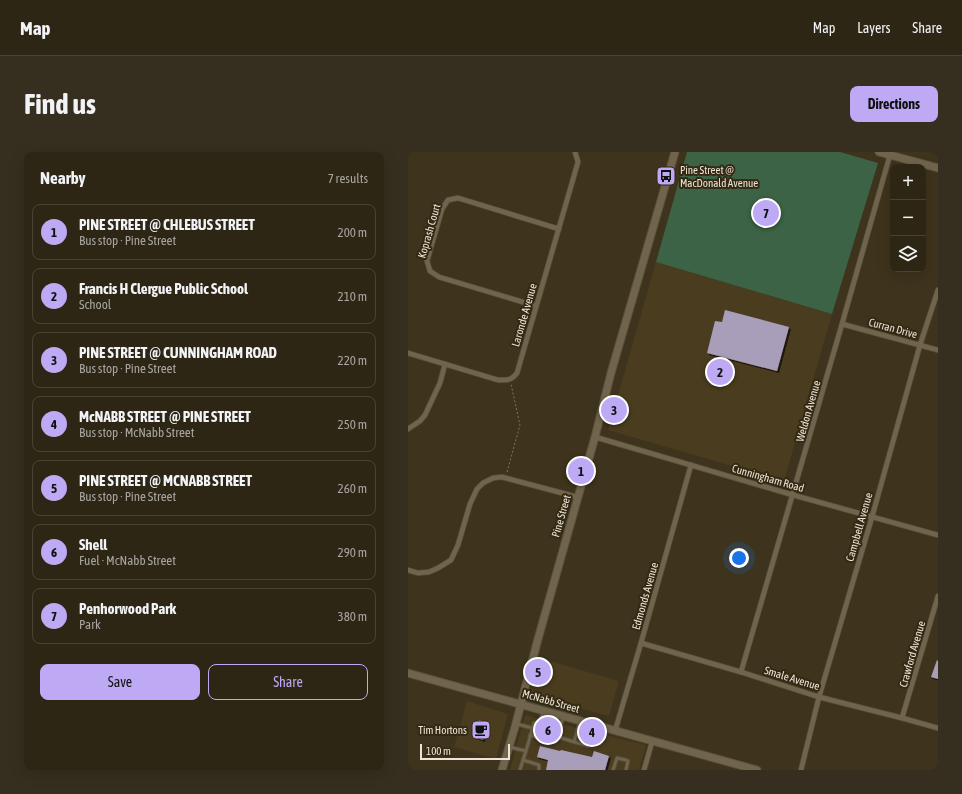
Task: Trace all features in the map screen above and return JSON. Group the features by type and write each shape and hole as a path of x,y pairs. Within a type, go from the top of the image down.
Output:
{"street":[{"name":"Laronde Avenue","path":"510,380 517,374 559,229 578,162 575,152"},
{"name":"Pine Street","path":"502,770 595,437 611,373 675,152"},
{"path":"880,152 938,168"},
{"name":"Weldon Avenue","path":"741,672 890,155"},
{"name":"Koprash Court","path":"536,306 439,277 430,271 427,261 442,208 448,200 458,198 559,229"},
{"name":"Campbell Avenue","path":"801,770 820,696 920,345 938,290"},
{"name":"Curran Drive","path":"842,324 938,350"},
{"path":"408,353 498,380 510,380"},
{"path":"408,429 420,421 425,415 440,383 445,364"},
{"name":"Cunningham Road","path":"595,437 793,495 938,535"},
{"name":"Edmonds Avenue","path":"615,731 691,465"},
{"path":"408,570 418,573 429,572 450,560 458,545 470,504 477,489 483,483 493,478 505,478 577,497"},
{"name":"Crawford Avenue","path":"902,718 938,596"},
{"name":"Smale Avenue","path":"641,644 820,696 938,728"},
{"name":"McNabb Street","path":"408,673 757,770"},
{"path":"644,770 652,742"}],"lane":[{"path":"540,722 543,710"},
{"path":"530,735 555,742 557,740 564,716"},
{"path":"574,742 580,721"},
{"path":"520,770 534,723 540,722 560,728"},
{"path":"515,724 532,728"},
{"path":"558,737 588,746"},
{"path":"509,747 526,752"},
{"path":"614,770 617,758 620,758 628,761 626,770"},
{"path":"523,760 539,765 539,770"}],"path":[{"path":"505,478 520,425 510,380"}],"shaded area":[{"path":"656,262 832,314 784,481 608,430"},
{"path":"540,658 619,681 609,716 529,695"},
{"path":"467,701 508,714 496,759 454,747"},
{"path":"525,715 646,745 639,770 510,770"}],"green space":[{"path":"687,152 840,152 878,163 832,314 656,262"}],"building":[{"path":"725,310 789,327 777,371 707,353 715,321 722,322"},
{"path":"937,660 938,661 938,679 931,677"},
{"name":"Tim Hortons","path":"479,720 487,723 483,740 474,737"},
{"path":"540,725 557,730 555,736 539,731"},
{"path":"540,746 592,757 594,751 609,756 605,770 546,770 548,760 537,757"}],"place":[{"name":"Pine Street @ MacDonald Avenue","path":"666,176"},
{"name":"Penhorwood Park","path":"766,213"},
{"name":"Francis H Clergue Public School","path":"720,372"},
{"name":"PINE STREET @ CUNNINGHAM ROAD","path":"614,410"},
{"name":"PINE STREET @ CHLEBUS STREET","path":"581,471"},
{"name":"PINE STREET @ MCNABB STREET","path":"538,672"},
{"name":"Tim Hortons","path":"481,730"},
{"name":"Shell","path":"548,730"},
{"name":"McNABB STREET @ PINE STREET","path":"592,732"}]}
